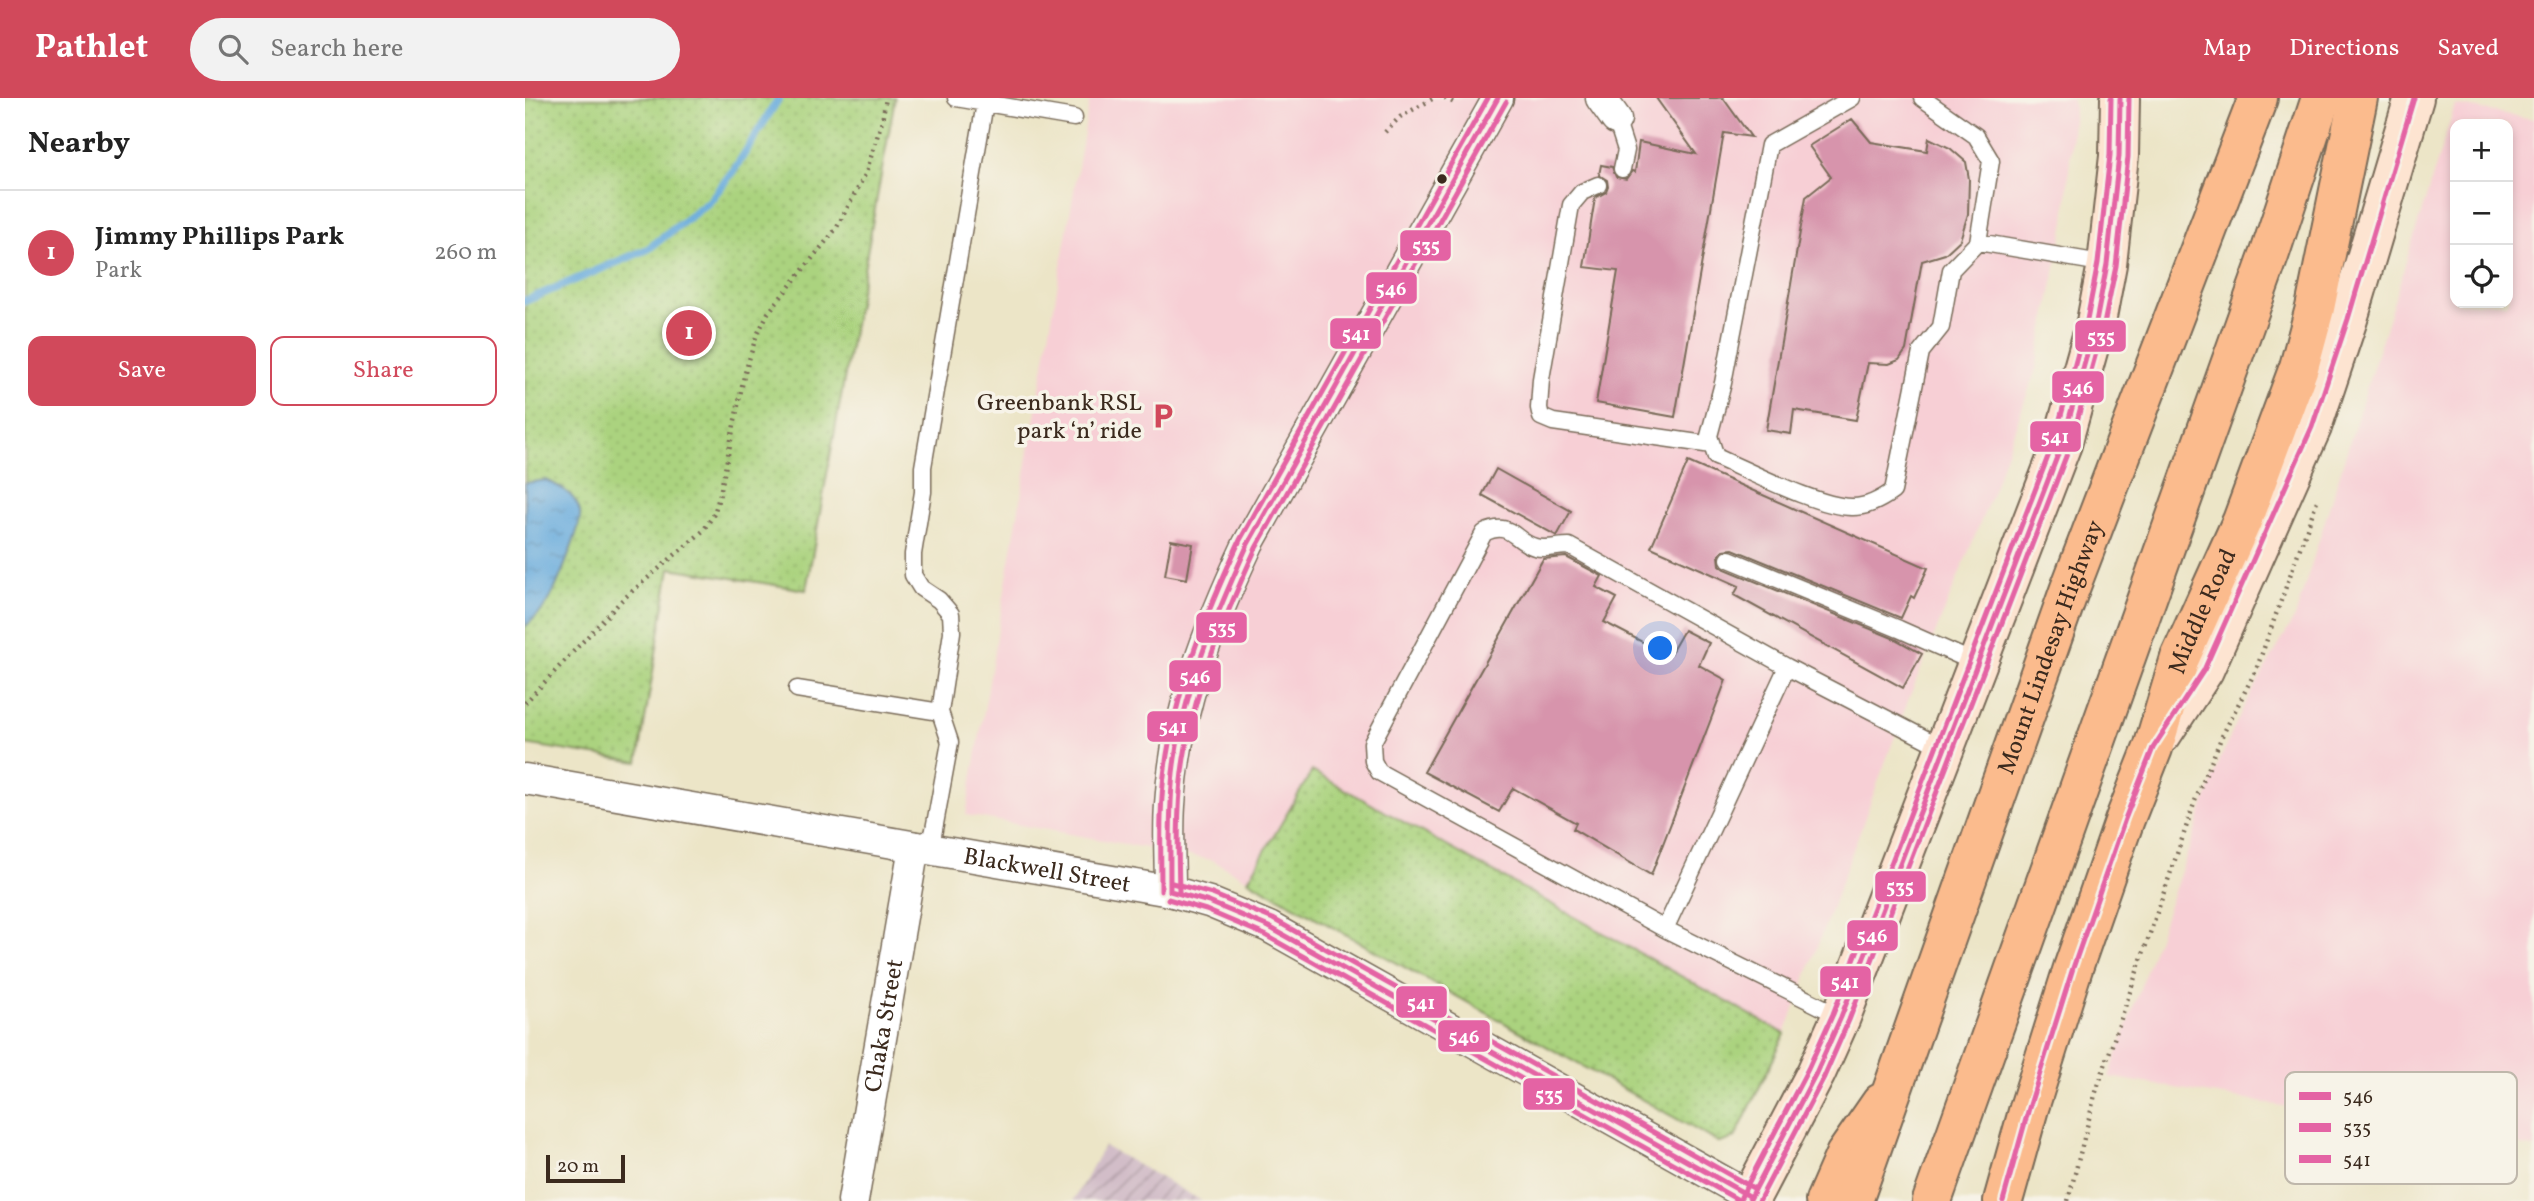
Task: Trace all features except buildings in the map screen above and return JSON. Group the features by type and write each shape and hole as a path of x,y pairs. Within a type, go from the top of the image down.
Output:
{"main road":[{"path":"1750,1199 1816,1073 1841,1017 2062,444 2096,322 2107,264 2119,156 2120,98"},
{"path":"1932,1201 2270,253 2321,98"},
{"name":"Middle Road","path":"2003,1201 2073,968 2153,748 2180,658 2242,521 2299,367 2315,308 2358,98"},
{"path":"2153,748 2204,670 2312,427 2348,319 2414,98"},
{"name":"Mount Lindesay Highway","path":"1853,1201 2069,591 2256,100"},
{"path":"1825,1201 1845,1156 1893,1086"}],"street":[{"path":"1170,891 1170,804 1178,744 1188,697 1218,607 1248,544 1497,98"},
{"name":"Blackwell Street","path":"526,783 1170,891 1209,902 1269,926 1750,1199"},
{"name":"Chaka Street","path":"853,1201 914,848"}],"lane":[{"path":"956,98 1074,118"},
{"path":"1852,98 1769,145 1719,402 1709,436 1716,457 1819,501 1853,507 1881,500 1893,491 1921,352 1941,327 1951,270 1978,242 1991,161 1976,136 1921,98"},
{"path":"914,848 933,835 938,811 950,742 940,712 952,632 951,614 939,600 922,588 913,575 913,554 923,492 923,467 985,103"},
{"path":"1608,108 1626,150 1622,169"},
{"path":"1598,185 1582,192 1571,205 1541,379 1541,417 1553,422 1712,444"},
{"path":"1978,242 2107,264"},
{"path":"1841,1017 1665,929 1379,772 1373,761 1372,743 1485,533 1494,528 1505,528 1533,547 1569,547 1945,750"},
{"path":"1729,559 1899,628 1978,664"},
{"path":"1665,929 1787,667"},
{"path":"797,689 940,712"}],"path":[{"path":"525,703 622,600 703,531 714,514 744,376 757,337 768,313 836,229 866,173 886,98"},
{"path":"1385,132 1400,117 1434,98"},
{"path":"1445,98 1456,104"},
{"path":"2068,1201 2095,1095 2195,801 2222,736 2256,670 2319,495"}],"shaded area":[{"path":"1090,98 2072,98 2074,108 2065,222 2036,369 1991,496 1909,698 1785,1034 1312,771 1248,880 1212,860 966,815"},
{"path":"2455,105 2534,119 2534,1148 2517,1145 2517,1072 2285,1072 2285,1106 2109,1077 2221,757 2244,706 2295,617 2450,121 2450,308 2513,308 2513,119 2451,119"},
{"path":"1104,1146 1202,1201 1073,1201"}],"green space":[{"path":"525,98 895,98 806,590 670,568 638,762 525,744"},
{"path":"1312,771 1785,1034 1735,1138 1720,1143 1248,880"}],"water":[{"path":"546,480 571,496 578,506 580,519 568,558 551,597 525,627 525,483"}],"waterway":[{"path":"525,301 648,249 709,202 736,167 779,98"}],"transit line":[{"name":"541","path":"1161,891 1162,799 1170,738 1194,651 1215,595 1240,540 1488,98"},
{"name":"546","path":"1170,891 1171,802 1177,743 1192,685 1224,599 1248,544 1498,98"},
{"name":"541","path":"1741,1197 1808,1069 1833,1014 2054,441 2087,320 2098,263 2110,155 2111,98"},
{"name":"546","path":"1749,1201 1816,1073 1841,1017 2062,444 2096,322 2107,264 2119,156 2120,98"},
{"name":"535","path":"1759,1201 1824,1077 1849,1020 2070,446 2104,324 2116,266 2128,157 2129,98"},
{"name":"546","path":"2003,1201 2073,968 2153,748 2204,670 2312,427 2348,319 2414,98"},
{"name":"535","path":"1179,891 1179,802 1187,743 1201,686 1232,602 1256,548 1506,102"},
{"name":"541","path":"1172,883 1212,894 1273,919 1755,1189"},
{"name":"546","path":"1170,891 1209,902 1269,927 1751,1197"},
{"name":"535","path":"1168,899 1206,910 1265,935 1740,1201"}],"place":[{"name":"Jimmy Phillips Park","path":"689,333"},
{"name":"Greenbank RSL park ‘n’ ride","path":"1163,416"}]}
